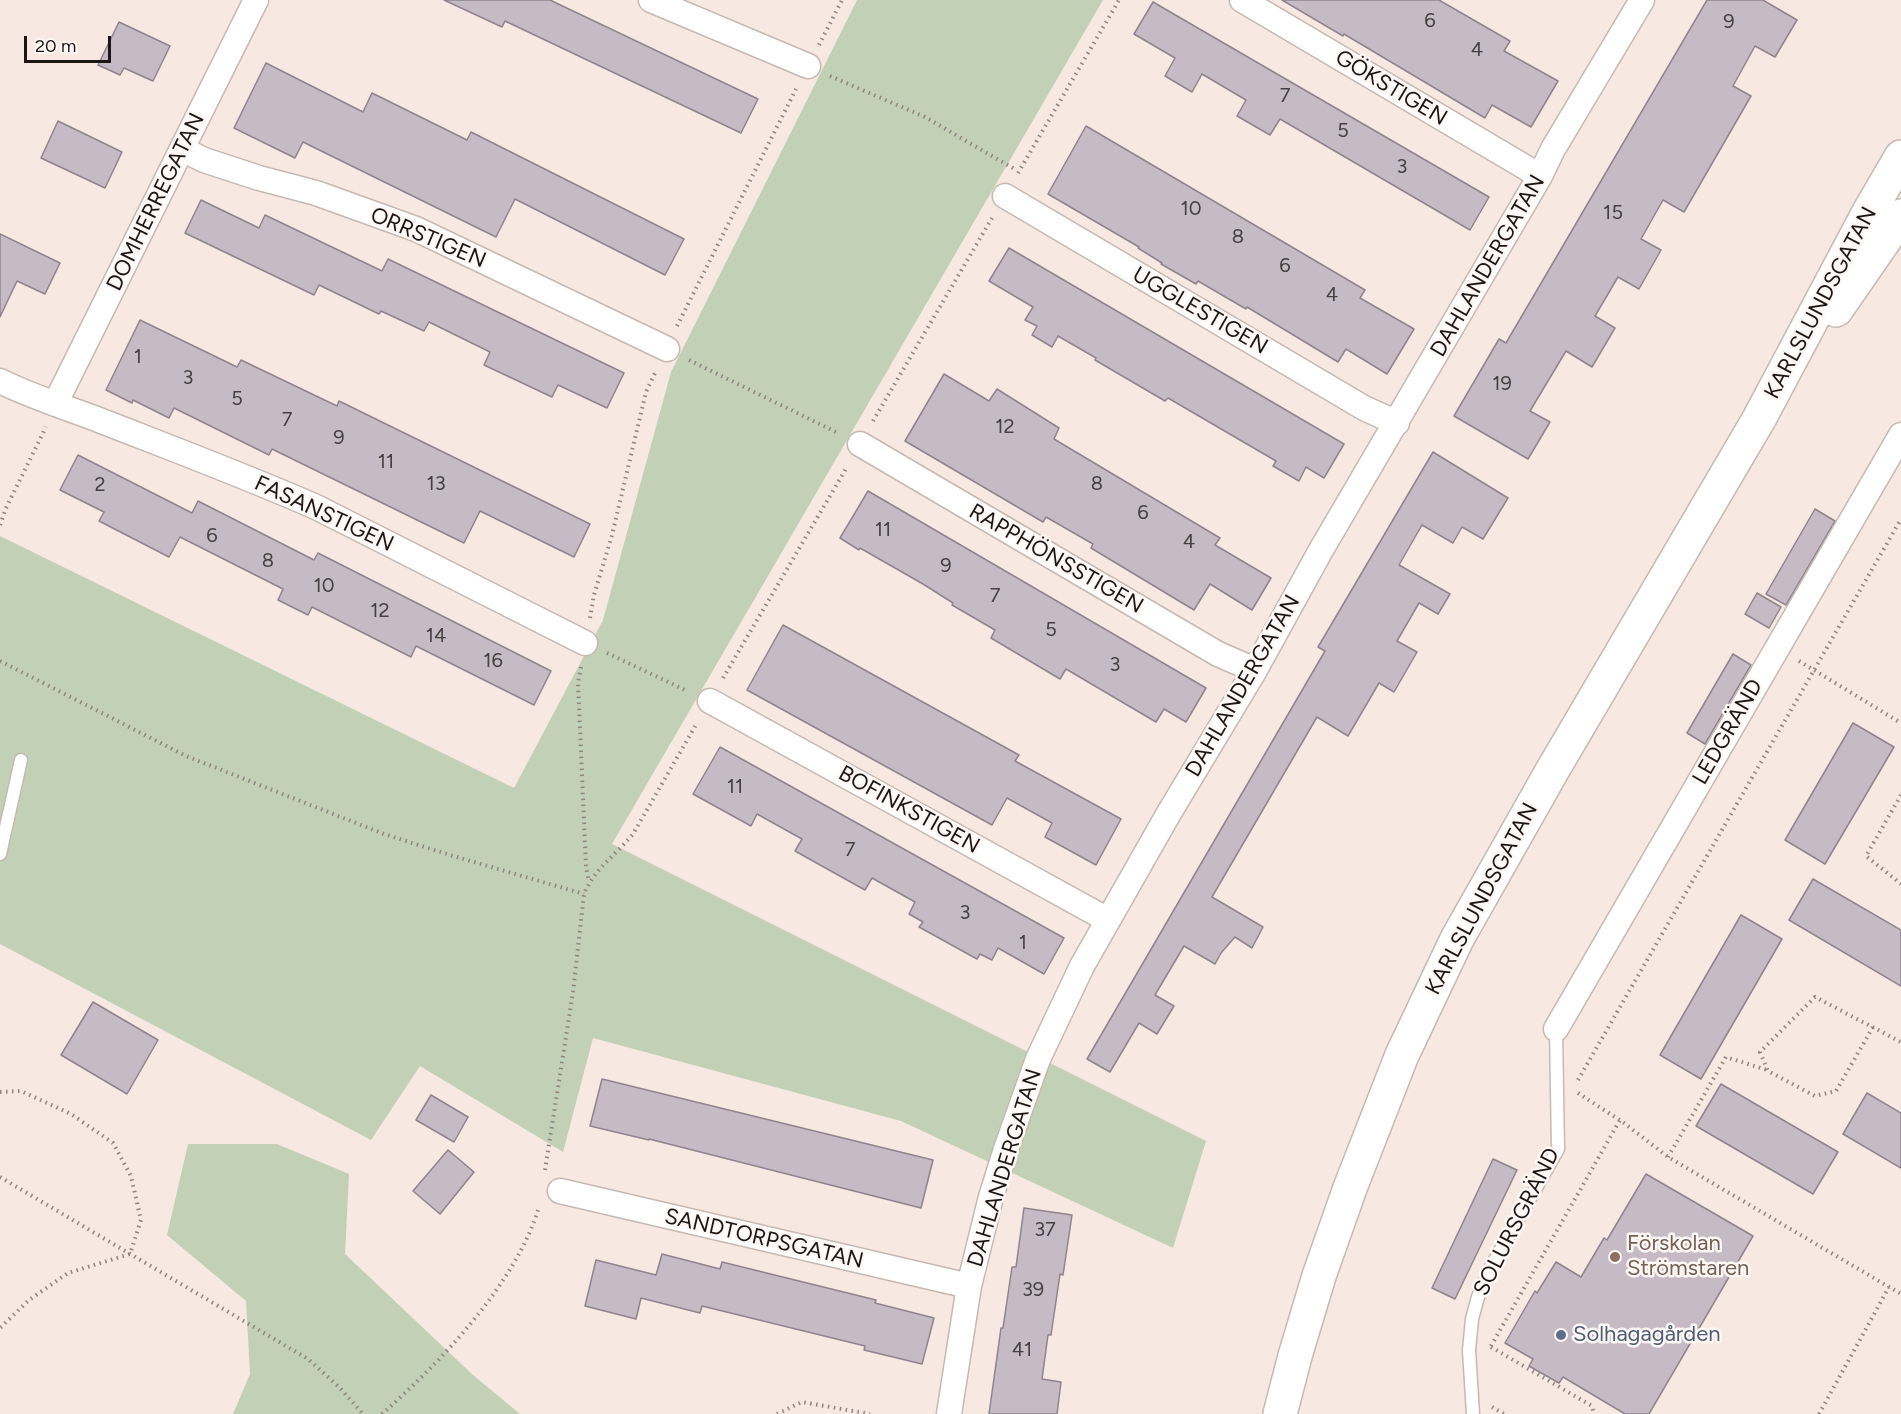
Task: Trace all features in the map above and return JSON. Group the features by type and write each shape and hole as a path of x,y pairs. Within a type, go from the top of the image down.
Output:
{"main road":[{"name":"KARLSLUNDSGATAN","path":"1280,1414 1319,1276 1350,1188 1402,1054 1457,939 1557,762 1759,419 1869,212 1901,157"},
{"name":"KARLSLUNDSGATAN","path":"1759,419 1901,216"}],"street":[{"name":"DOMHERREGATAN","path":"55,404 256,0"},
{"path":"651,0 808,66"},
{"name":"GÖKSTIGEN","path":"1242,0 1540,176"},
{"name":"DAHLANDERGATAN","path":"949,1414 969,1286 994,1187 1038,1059 1082,966 1169,813 1255,670 1321,550 1540,176 1553,149 1642,0"},
{"name":"ORRSTIGEN","path":"182,149 204,160 316,193 416,229 667,349"},
{"name":"UGGLESTIGEN","path":"1005,196 1364,408 1397,423"},
{"name":"FASANSTIGEN","path":"0,381 26,394 275,489 316,507 585,643"},
{"name":"LEDGRÄND","path":"1556,1029 1901,435"},
{"name":"RAPPHÖNSSTIGEN","path":"860,444 1218,654 1255,670"},
{"name":"BOFINKSTIGEN","path":"710,701 1108,920"},
{"name":"SANDTORPSGATAN","path":"548,1190 969,1286"}],"lane":[{"path":"0,854 21,760"},
{"name":"SOLURSGRÄND","path":"1473,1414 1469,1350 1472,1319 1478,1297 1492,1265 1558,1149 1556,1029"}],"path":[{"path":"382,1414 430,1370 488,1301 519,1255 548,1190 584,894 589,882 586,867 578,683 594,596 612,535 646,392 842,0"},
{"path":"808,66 925,117 1019,171"},
{"path":"667,349 860,444"},
{"path":"0,525 55,404"},
{"path":"1901,519 1572,1089 1620,1120 1668,1157 1901,1294"},
{"path":"585,643 710,701"},
{"path":"1777,648 1901,723"},
{"path":"0,662 186,756 384,834 584,894"},
{"path":"1901,795 1866,856 1901,884"},
{"path":"1768,1071 1760,1052 1815,997 1901,1042"},
{"path":"1668,1157 1726,1057 1768,1071 1815,1095 1836,1091 1873,1027"},
{"path":"0,1092 21,1091 71,1114 113,1143 131,1176 141,1220 130,1254"},
{"path":"1487,1357 1620,1120"},
{"path":"0,1177 308,1359 327,1375 363,1414"},
{"path":"0,1328 29,1300 68,1273 130,1254"},
{"path":"1819,1414 1889,1287"},
{"path":"1491,1347 1592,1406 1594,1414"},
{"path":"777,1414 802,1402 870,1414"}],"green space":[{"path":"857,0 1103,0 612,844 1206,1141 1173,1248 901,1121 593,1038 563,1152 420,1066 371,1140 0,944 0,536 514,788 603,620 671,372"},
{"path":"188,1144 277,1144 349,1174 345,1254 473,1375 520,1414 233,1414 250,1374 246,1301 167,1235"}],"building":[{"path":"444,0 550,0 758,99 741,133 505,21 502,27"},
{"path":"1282,0 1439,0 1510,41 1504,51 1558,81 1531,127 1492,105 1485,118"},
{"path":"1707,0 1763,0 1797,20 1775,57 1755,46 1733,86 1751,96 1684,212 1663,200 1641,239 1661,250 1639,289 1618,277 1595,316 1615,328 1592,367 1566,351 1530,411 1550,422 1528,459 1454,416 1499,339 1506,343"},
{"path":"1153,2 1489,197 1470,230 1280,119 1270,135 1237,116 1246,100 1202,74 1192,92 1165,76 1175,58 1134,34"},
{"path":"119,22 170,46 153,81 124,68 120,75 98,65"},
{"path":"266,63 363,112 372,93 467,140 471,132 684,239 665,275 515,199 496,237 303,142 295,158 234,128"},
{"path":"58,121 122,152 105,188 41,158"},
{"path":"1086,126 1365,290 1360,298 1414,329 1387,374 1346,349 1338,362 1247,307 1246,309 1198,281 1196,284 1161,264 1139,247 1048,194"},
{"path":"201,200 259,228 265,215 382,271 388,259 624,373 607,408 558,385 552,397 484,365 490,352 429,322 424,331 381,311 379,314 319,285 314,295 185,233"},
{"path":"0,234 60,263 45,294 17,281 0,317"},
{"path":"1009,248 1344,444 1324,478 1306,467 1299,481 1273,466 1276,461 1168,398 1165,401 1058,336 1052,347 1032,335 1037,326 1025,320 1033,307 989,281"},
{"path":"140,320 237,367 241,360 337,406 339,401 590,524 574,557 480,511 464,543 272,449 269,455 174,408 169,418 133,400 132,403 106,390"},
{"path":"944,374 989,401 997,389 1059,428 1054,439 1220,538 1215,545 1271,578 1252,610 1210,584 1194,610 1091,548 1093,544 1046,517 1043,522 905,441"},
{"path":"1433,452 1508,498 1483,539 1462,527 1453,543 1422,525 1399,565 1450,594 1438,614 1419,603 1397,641 1417,652 1394,692 1379,683 1348,736 1317,717 1212,897 1263,927 1252,948 1235,937 1215,964 1184,946 1155,995 1174,1006 1157,1034 1139,1023 1110,1072 1087,1059 1325,651 1318,647"},
{"path":"78,455 192,513 198,501 314,560 318,553 551,671 534,705 416,646 411,657 312,607 308,615 278,600 283,589 180,537 169,557 99,521 104,512 60,490"},
{"path":"868,491 1206,688 1186,722 1164,709 1156,722 1066,669 1060,679 991,638 995,630 952,605 953,603 840,538"},
{"path":"1815,509 1835,521 1786,605 1766,594"},
{"path":"1757,593 1781,607 1769,628 1745,614"},
{"path":"783,625 1019,755 1015,761 1121,819 1096,865 1045,837 1052,823 1007,798 992,825 747,690"},
{"path":"1733,654 1751,665 1705,744 1687,733"},
{"path":"1853,723 1894,747 1825,864 1785,840"},
{"path":"720,747 1064,938 1044,974 998,948 992,960 980,954 977,959 919,927 923,922 909,914 915,902 872,878 865,890 795,851 802,839 757,814 751,826 693,794"},
{"path":"1813,879 1901,930 1901,986 1789,920"},
{"path":"1741,915 1782,939 1701,1079 1660,1055"},
{"path":"93,1002 158,1040 127,1094 61,1055"},
{"path":"602,1079 933,1160 921,1208 590,1126"},
{"path":"1721,1084 1838,1152 1813,1194 1696,1126"},
{"path":"1867,1093 1901,1113 1901,1168 1843,1134"},
{"path":"431,1095 468,1117 454,1142 416,1120"},
{"path":"448,1150 474,1172 440,1214 413,1191"},
{"path":"1493,1159 1517,1170 1455,1299 1432,1288"},
{"path":"1646,1174 1753,1236 1649,1414 1625,1414 1563,1377 1559,1383 1529,1366 1533,1359 1505,1343 1535,1291 1537,1293 1556,1262 1581,1277 1604,1238 1607,1240"},
{"path":"1024,1208 1072,1215 1051,1335 1048,1335 1042,1379 1061,1382 1057,1414 989,1414 1001,1328 1003,1328 1012,1267 1016,1267"},
{"path":"662,1254 720,1269 722,1262 876,1300 875,1303 934,1318 922,1364 864,1350 865,1346 702,1306 700,1313 641,1298 636,1319 585,1306 596,1260 656,1275"}],"place":[{"name":"Förskolan Strömstaren","path":"1615,1257"},
{"name":"Solhagagården","path":"1561,1335"}]}
